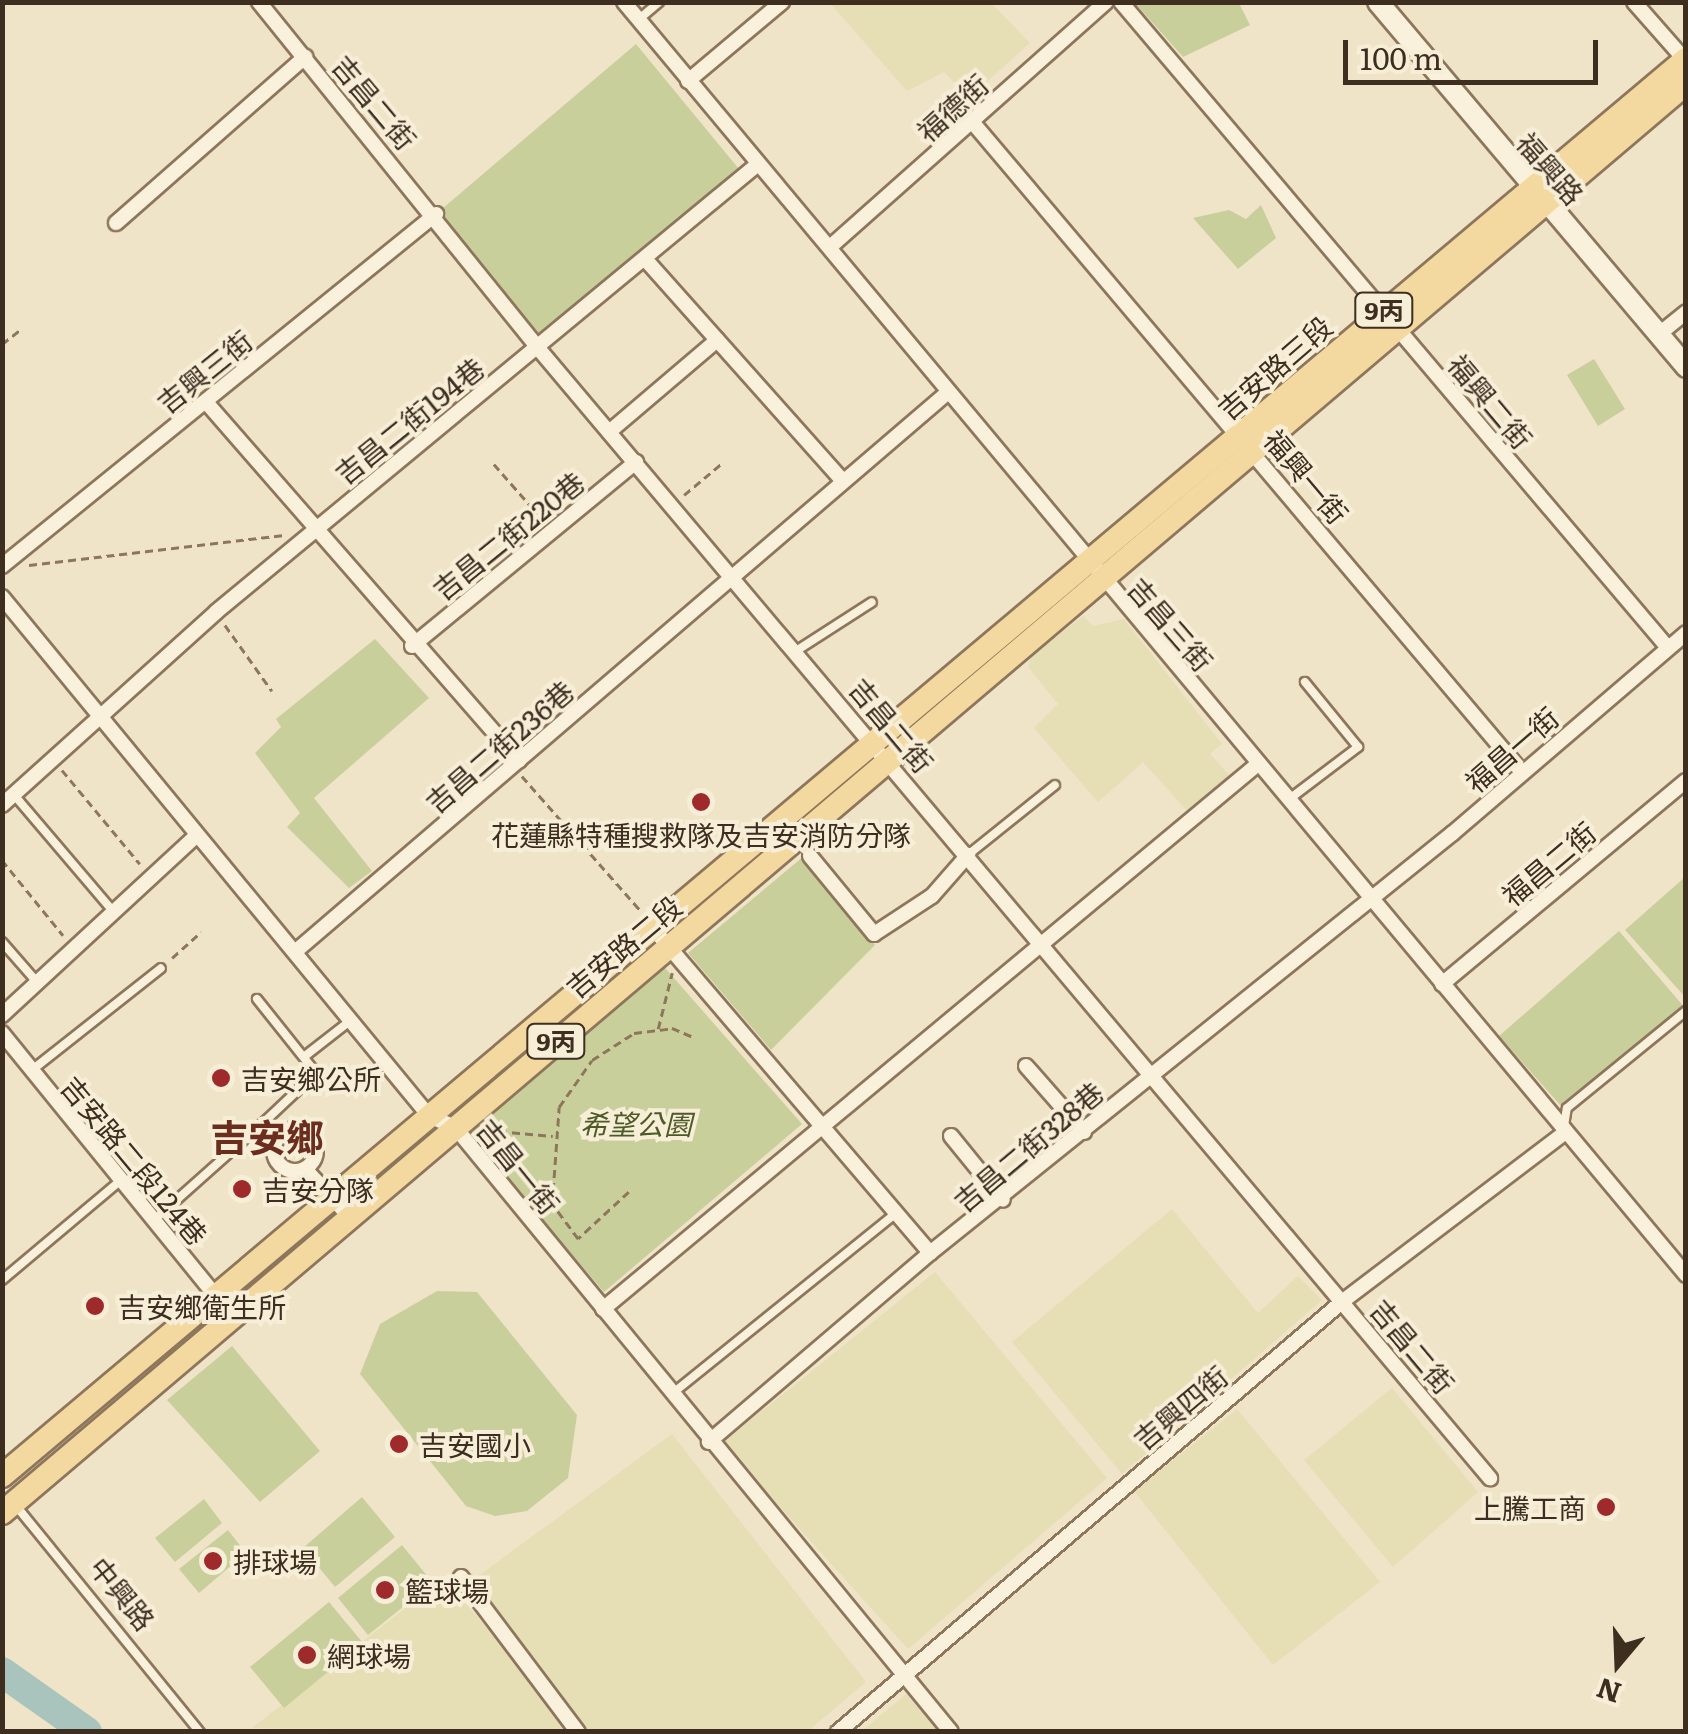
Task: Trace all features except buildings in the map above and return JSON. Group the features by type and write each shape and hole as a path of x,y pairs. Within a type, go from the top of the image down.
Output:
{"main road":[{"name":"吉安路三段","path":"1096,577 1256,455 1398,329 1685,60"},
{"name":"吉安路三段","path":"1096,577 1240,436 1382,311 1686,84"},
{"name":"吉安路二段","path":"2,1476 652,925 875,742 1096,577"},
{"name":"吉安路二段","path":"6,1502 233,1317 455,1127 672,952 892,764 1096,577"}],"street":[{"name":"吉昌二街","path":"259,2 436,214 538,348 1154,1072 1490,1478"},
{"name":"吉昌三街","path":"624,2 830,247 1096,577 1259,763 1562,1135 1686,1275"},
{"path":"688,80 782,2"},
{"name":"福德街","path":"830,247 974,124 1106,2"},
{"name":"福興二街","path":"1121,2 1668,648"},
{"name":"福興路","path":"1378,2 1686,367"},
{"path":"1634,2 1685,60"},
{"path":"116,223 305,57"},
{"name":"福興一街","path":"974,124 1521,771"},
{"name":"吉昌二街194巷","path":"9,800 216,612 758,164"},
{"name":"吉興三街","path":"2,566 436,214"},
{"path":"646,260 843,481"},
{"path":"1658,335 1686,312"},
{"path":"609,432 717,340"},
{"name":"吉昌二街236巷","path":"296,951 518,766 732,575 947,393"},
{"path":"206,402 312,531 518,766"},
{"name":"吉昌二街220巷","path":"412,646 636,462"},
{"name":"吉昌一街","path":"2,596 430,1116 455,1127 709,1442 951,1732"},
{"name":"福昌一街","path":"1154,1072 1368,901 1686,634"},
{"path":"603,1308 1046,946 1259,763"},
{"name":"福昌二街","path":"1442,984 1686,781"},
{"path":"2,1015 196,836"},
{"path":"810,856 874,934 898,910 932,896 968,855"},
{"path":"652,925 930,1253"},
{"name":"吉安路二段124巷","path":"2,1033 29,1072 233,1317"},
{"path":"1026,1066 1084,1132"},
{"name":"吉昌二街328巷","path":"709,1442 930,1253 1003,1200 1154,1072"},
{"path":"305,1169 314,1139 296,1128 278,1138 279,1164 305,1169 349,1216"},
{"name":"吉興四街","path":"838,1732 1343,1301 1562,1135"},
{"path":"951,1136 1003,1200"},
{"path":"461,1578 578,1732"}],"lane":[{"path":"637,20 659,2"},
{"path":"796,652 872,602"},
{"path":"1288,800 1358,747 1304,682"},
{"path":"968,855 1055,785"},
{"path":"9,800 113,911"},
{"path":"2,942 36,981"},
{"path":"29,1072 161,968"},
{"path":"154,1220 316,1072 257,999"},
{"path":"1562,1135 1567,1108 1686,1011"},
{"path":"305,1056 351,1020"},
{"path":"263,1124 278,1138"},
{"path":"2,1280 121,1179"},
{"path":"672,1394 896,1214"},
{"name":"中興路","path":"6,1502 200,1732"}],"path":[{"path":"2,344 21,329"},
{"path":"494,464 554,532"},
{"path":"672,506 721,464"},
{"path":"22,566 312,531"},
{"path":"216,612 272,692"},
{"path":"54,760 151,877"},
{"path":"518,766 652,925"},
{"path":"2,860 73,948"},
{"path":"161,968 201,932"},
{"path":"657,1030 672,952"},
{"path":"629,1192 578,1238 552,1204 559,1107 592,1060 634,1033 657,1030 695,1038"},
{"path":"455,1127 555,1136"}],"shaded area":[{"path":"830,3 991,3 1030,43 969,98 944,72 907,91"},
{"path":"1083,616 1093,626 1124,619 1222,744 1210,754 1231,777 1190,814 1143,762 1098,802 1034,728 1058,704 1028,667 1031,657"},
{"path":"1172,1209 1258,1313 1298,1276 1322,1300 1122,1474 1012,1342"},
{"path":"935,1272 1107,1478 908,1649 722,1443"},
{"path":"1392,1388 1478,1492 1393,1567 1304,1460"},
{"path":"1237,1409 1380,1582 1273,1665 1134,1491"},
{"path":"672,1434 866,1682 808,1731 586,1731 474,1579"},
{"path":"450,1583 570,1731 252,1728 408,1606"},
{"path":"906,1694 938,1731 862,1731"}],"green space":[{"path":"1135,3 1239,3 1250,25 1183,57"},
{"path":"636,44 739,169 539,333 436,214"},
{"path":"1261,205 1276,238 1238,269 1193,218 1229,210 1246,219"},
{"path":"1594,359 1625,409 1598,426 1567,375"},
{"path":"375,639 429,698 314,798 372,871 349,888 287,827 300,813 255,753 281,727 276,719"},
{"path":"804,856 875,945 771,1050 688,953"},
{"path":"1685,877 1685,997 1625,930"},
{"path":"1619,931 1685,1008 1568,1114 1499,1036"},
{"name":"希望公園","path":"659,961 802,1124 604,1292 463,1127"},
{"path":"437,1291 477,1292 577,1415 568,1478 527,1511 495,1516 466,1506 360,1374 380,1324"},
{"path":"232,1346 320,1451 260,1502 167,1400"},
{"path":"362,1497 395,1537 335,1587 303,1548"},
{"name":"排球場","path":"204,1499 222,1523 175,1562 155,1538"},
{"name":"排球場","path":"228,1530 246,1553 199,1593 179,1569"},
{"name":"籃球場","path":"402,1545 433,1583 368,1635 338,1598"},
{"name":"網球場","path":"329,1602 363,1643 284,1708 250,1667"}],"waterway":[{"path":"2,1672 87,1732"}],"place":[{"name":"花蓮縣特種搜救隊及吉安消防分隊","path":"701,802"},
{"name":"吉安鄉公所","path":"221,1078"},
{"name":"吉安分隊","path":"242,1189"},
{"name":"吉安鄉衛生所","path":"95,1306"},
{"name":"吉安國小","path":"399,1444"},
{"name":"上騰工商","path":"1606,1507"},
{"name":"排球場","path":"213,1561"},
{"name":"籃球場","path":"385,1590"},
{"name":"網球場","path":"307,1655"}],"district":[{"name":"吉安鄉","path":"267,1136"}]}
